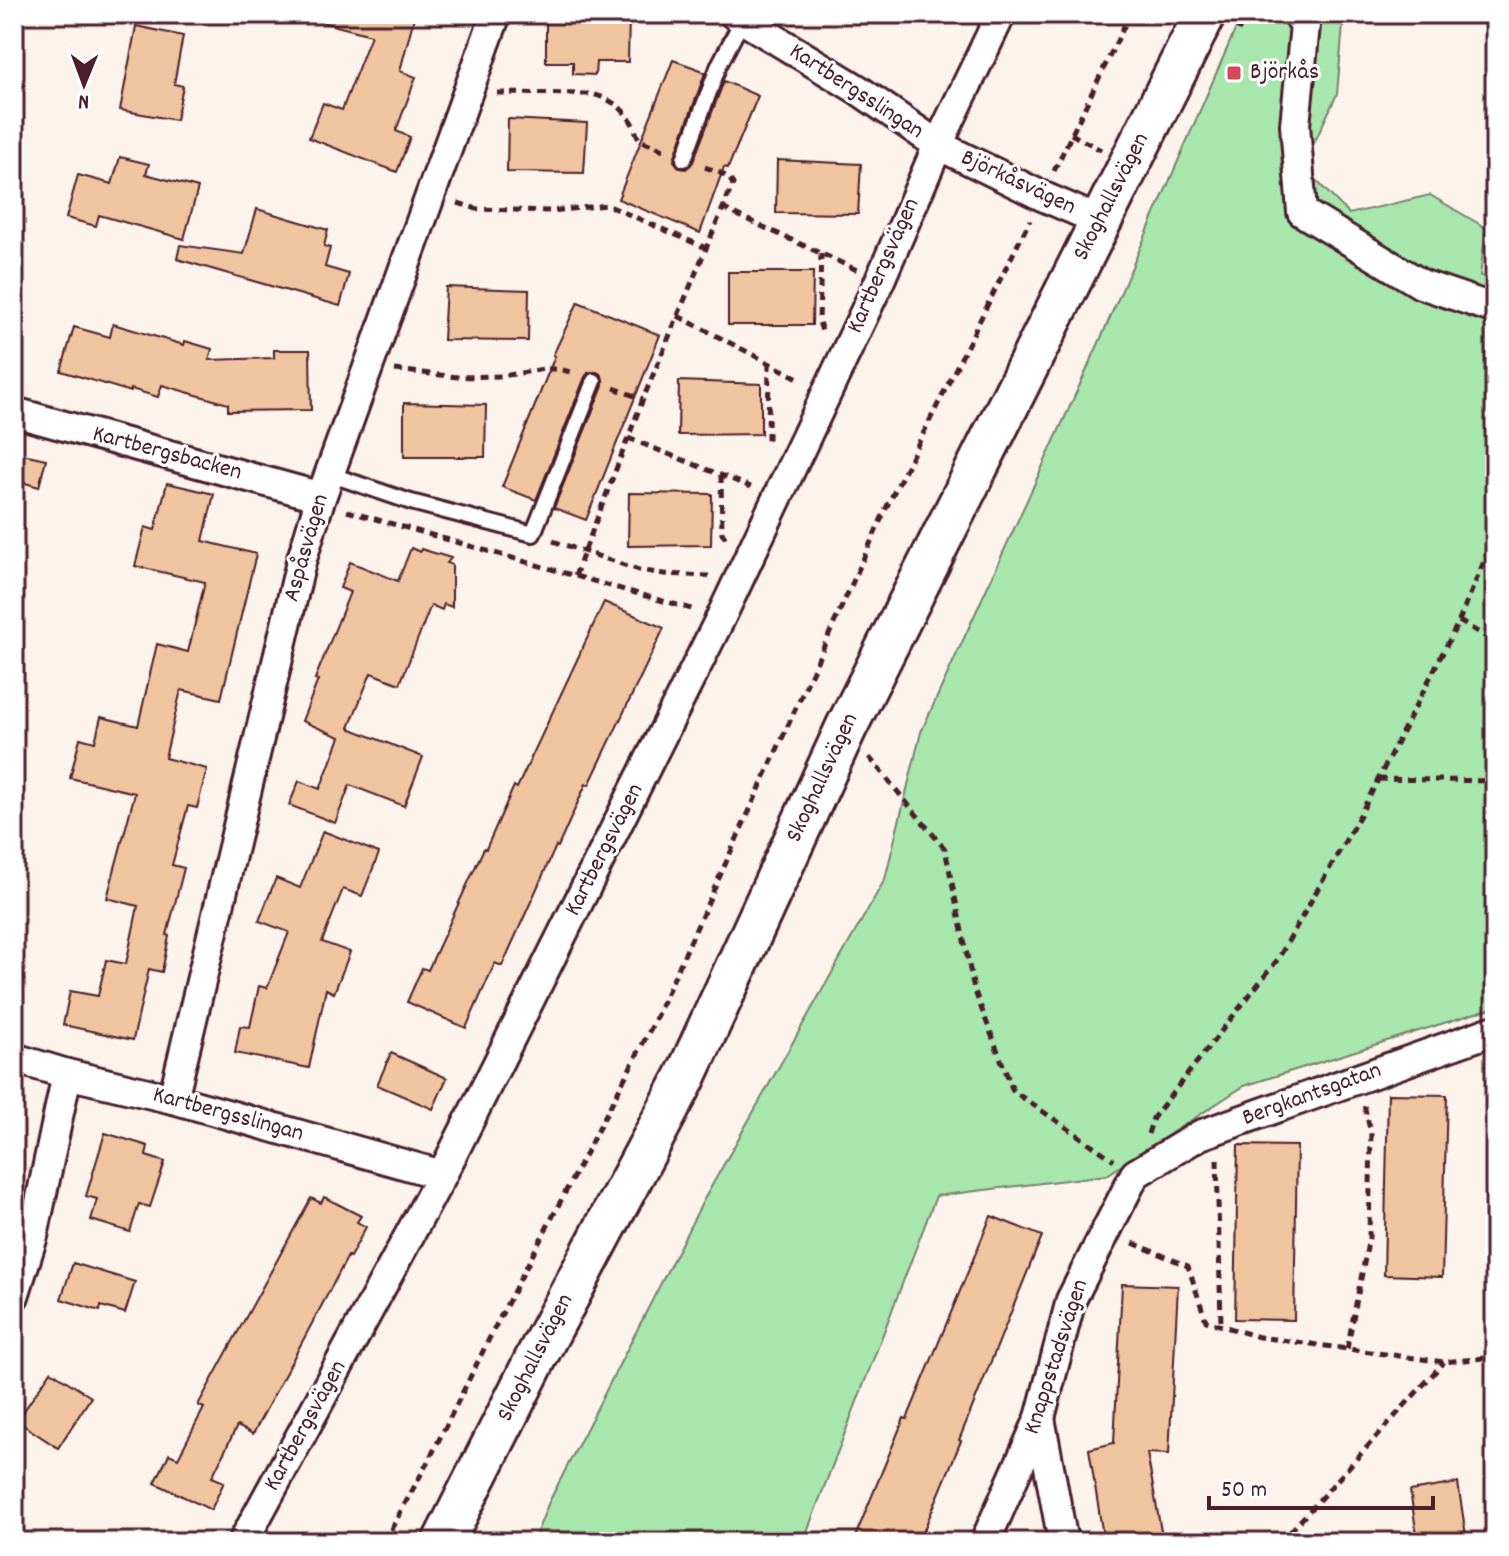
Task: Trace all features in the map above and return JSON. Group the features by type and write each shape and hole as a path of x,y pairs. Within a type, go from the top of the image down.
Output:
{"main road":[{"name":"Skoghallsvägen","path":"443,1542 539,1352 685,1078 846,728 1205,14"}],"street":[{"name":"Aspåsvägen","path":"173,1099 301,562 323,491 496,14"},
{"name":"Björkåsvägen","path":"1001,14 938,145 1100,221"},
{"path":"1297,14 1305,25 1295,125 1302,212 1421,284 1495,309"},
{"name":"Kartbergsslingan","path":"738,17 857,89 938,145"},
{"name":"Kartbergsvägen","path":"243,1542 442,1175 721,617 880,280 938,145"},
{"name":"Kartbergsbacken","path":"14,412 323,491"},
{"name":"Bergkantsgatan","path":"1135,1174 1200,1135 1495,1030"},
{"name":"Kartbergsslingan","path":"14,1058 442,1175"},
{"path":"14,1296 33,1236 67,1074"},
{"name":"Knappstadsvägen","path":"985,1542 1040,1418 1071,1300 1135,1174"},
{"path":"1040,1418 1063,1542"}],"lane":[{"path":"684,159 738,17"},
{"path":"323,491 411,502 533,534 594,381"}],"path":[{"path":"384,1542 653,1024 889,502 1130,14"},
{"path":"468,88 490,93 599,96 621,108 640,140 730,179 733,184 643,399 575,576"},
{"path":"431,191 477,209 552,211 607,205 706,248"},
{"path":"722,208 880,280"},
{"path":"821,253 819,322 822,331 848,348"},
{"path":"678,316 803,380 825,396"},
{"path":"769,362 768,439 771,446 794,462"},
{"path":"369,364 391,370 458,377 503,376 558,369 643,399"},
{"path":"628,438 777,498"},
{"path":"721,475 722,533 730,542 753,551"},
{"path":"323,491 575,576 721,617"},
{"path":"533,534 639,570 706,575 737,584"},
{"path":"846,728 945,849 974,989 1013,1091 1135,1174 1153,1118 1278,959 1360,815 1459,621 1495,535"},
{"path":"1459,621 1495,642"},
{"path":"1378,779 1495,781"},
{"path":"1347,1349 1369,1238 1371,1133 1357,1079"},
{"path":"1216,1130 1221,1325"},
{"path":"1106,1231 1188,1266 1206,1321 1259,1337 1444,1362 1495,1357"},
{"path":"1281,1542 1444,1362"}],"green space":[{"path":"1242,14 1344,14 1337,94 1303,167 1349,214 1430,195 1486,228 1480,276 1495,278 1495,1007 1244,1086 1107,1175 936,1196 803,1542 533,1542 549,1502 702,1203 885,879 921,732 1098,345"}],"building":[{"path":"322,14 415,14 400,71 416,77 396,131 410,137 397,172 309,138 323,103 342,110 371,35 321,22"},
{"path":"546,14 629,14 628,62 596,62 595,75 573,74 573,62 546,62"},
{"path":"136,26 183,36 174,84 183,86 176,120 120,110"},
{"path":"673,60 705,73 675,156 674,161 680,168 686,169 693,162 724,81 758,96 728,168 724,167 700,233 618,199"},
{"path":"508,119 587,123 584,173 507,172"},
{"path":"120,157 149,164 146,174 198,188 184,239 99,215 96,226 66,218 78,175 112,184"},
{"path":"777,160 861,164 858,214 776,213"},
{"path":"257,209 328,230 324,246 330,248 325,267 349,274 340,306 177,259 180,245 244,254"},
{"path":"728,272 813,272 812,325 728,325"},
{"path":"446,287 529,290 528,341 443,340"},
{"path":"578,302 660,335 586,520 554,508 603,385 602,375 597,372 588,373 585,377 536,500 502,487 553,355"},
{"path":"113,324 184,345 185,341 212,349 209,360 274,358 274,350 310,350 311,410 228,411 228,404 162,385 158,397 61,371 74,327 110,337"},
{"path":"679,381 761,384 761,434 678,435"},
{"path":"404,403 486,405 485,457 404,457"},
{"path":"14,452 46,459 39,487 14,480"},
{"path":"167,483 214,494 203,541 256,554 221,699 181,690 165,758 207,769 197,808 188,806 172,865 184,868 167,935 162,972 149,969 133,1040 63,1025 70,991 98,996 106,960 126,964 138,906 107,898 135,793 70,778 80,738 95,742 101,717 138,726 157,644 188,652 205,582 135,566 145,527 155,530"},
{"path":"629,493 712,494 711,545 628,546"},
{"path":"411,548 451,558 447,563 452,565 452,607 444,604 442,610 431,605 400,684 371,673 349,728 423,757 404,806 350,785 335,823 289,805 299,781 320,789 340,737 302,721 318,680 315,679 350,592 340,588 350,562 398,581"},
{"path":"604,602 664,628 589,785 586,784 556,846 502,966 495,963 466,1028 407,1002 422,968 428,970"},
{"path":"323,831 379,853 362,896 343,889 322,942 350,952 334,993 326,989 309,1068 235,1053 240,1026 250,1027 259,986 267,988 289,932 259,921 276,878 300,888"},
{"path":"391,1053 447,1078 433,1109 377,1085"},
{"path":"1388,1094 1447,1095 1442,1277 1384,1275"},
{"path":"105,1133 148,1146 146,1156 165,1162 150,1207 139,1204 130,1232 91,1220 97,1199 86,1196"},
{"path":"1238,1145 1297,1146 1294,1320 1235,1319"},
{"path":"324,1197 361,1216 357,1222 366,1227 253,1434 237,1426 212,1477 224,1482 211,1510 155,1483 169,1454 178,1458 204,1408 198,1405 311,1198 321,1203"},
{"path":"991,1216 1042,1236 919,1542 853,1542 904,1418 907,1419"},
{"path":"73,1263 135,1282 125,1313 101,1306 100,1311 61,1299"},
{"path":"1122,1284 1178,1286 1169,1454 1147,1453 1163,1542 1104,1542 1089,1449 1114,1443"},
{"path":"51,1371 91,1397 58,1448 17,1421"},
{"path":"1458,1483 1467,1542 1418,1542 1410,1491"}],"place":[{"name":"Björkås","path":"1234,73"}]}
